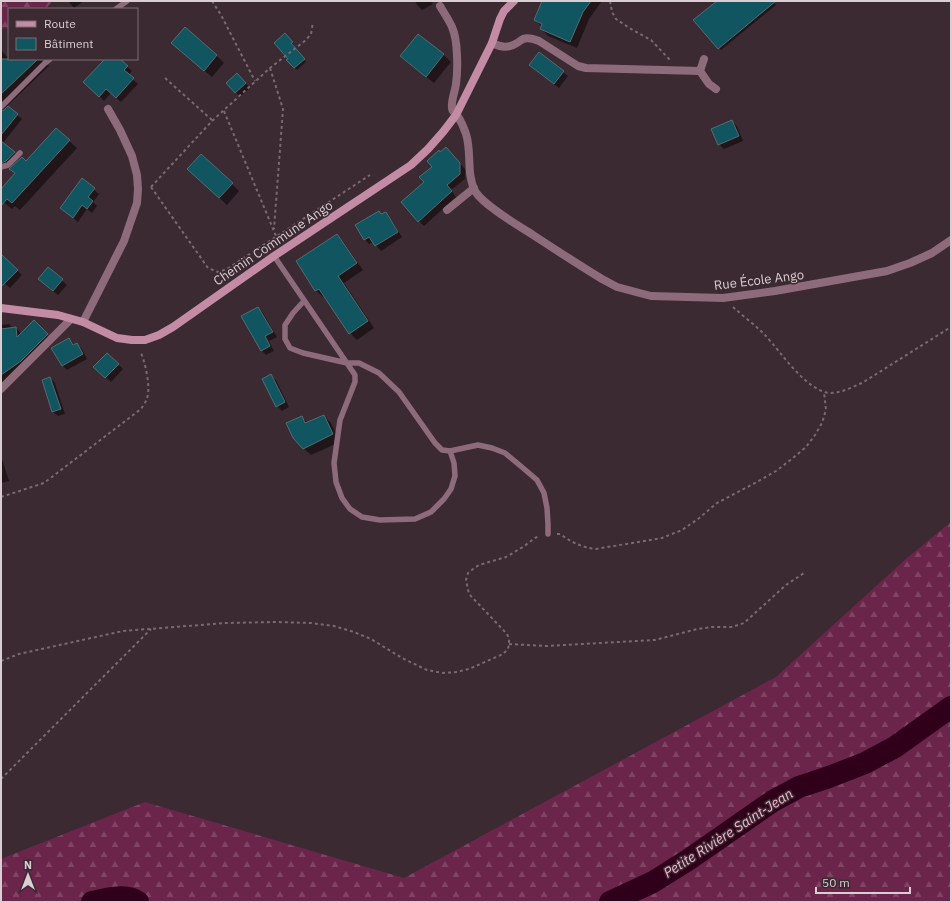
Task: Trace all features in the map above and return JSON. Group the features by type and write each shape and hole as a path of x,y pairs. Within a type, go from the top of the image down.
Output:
{"street":[{"name":"Chemin Commune Ango","path":"1,308 72,319 83,322 117,338 132,340 145,340 173,328 274,256 411,165 428,149 456,114 492,43 504,11 514,1"},
{"path":"440,6 452,28 456,42 456,84 452,108 452,111 456,114"},
{"path":"492,43 500,47 510,47 517,44 522,39 533,39 539,41 578,66 586,68 700,71"},
{"path":"700,71 704,59"},
{"path":"700,71 709,84 716,89"},
{"path":"83,322 124,241 137,203 137,176 132,156 108,109"},
{"name":"Rue École Ango","path":"456,114 466,135 468,144 469,170 474,188 479,196 491,207 518,226 602,279 616,287 651,296 722,298 790,289 887,271 932,253 951,240"},
{"path":"448,210 474,188"},
{"path":"1,389 72,319"}],"lane":[{"path":"117,8 127,1"},
{"path":"1,108 23,84 49,60"},
{"path":"1,167 8,165 20,153"},
{"path":"274,256 355,375 355,382 340,420 334,463 336,482 342,498 350,508 362,517 380,520 415,519 431,512 444,499 451,489 455,476 454,463 450,451"},
{"path":"304,301 285,325 285,339 290,348 303,353 359,363 379,373 399,392 435,443 442,450 450,451 478,445 505,453 537,480 544,492 547,508 548,534"}],"path":[{"path":"212,1 221,15 255,81"},
{"path":"610,1 612,12 616,19 651,40 664,53 678,71"},
{"path":"313,22 311,34 306,40 270,68 212,121 151,187 208,268 218,272 227,269 370,175"},
{"path":"270,68 283,109 274,229"},
{"path":"165,78 212,121"},
{"path":"224,111 276,236"},
{"path":"722,298 764,334 802,378 816,388 824,392 831,393 847,390 862,383 951,327"},
{"path":"1,497 44,483 141,409 148,397 146,367 141,351 132,340"},
{"path":"1,661 19,654 123,631 226,623 275,622 310,623 334,626 354,632 371,639 402,658 427,670 443,673 470,669 503,654 508,649 509,644 507,634 470,594 467,587 466,580 468,573 479,564 506,557 523,547 534,538 553,533 560,534 586,548 596,548 662,538 682,530 717,503 776,471 806,447 822,424 826,410 824,392"},
{"path":"509,644 546,646 655,640 697,629 732,627 744,623 786,585 804,573"},
{"path":"1,780 151,629"}],"green space":[{"path":"1,1 53,1 46,8 8,8 8,28 1,29"},
{"path":"951,522 951,902 1,902 1,859 145,802 404,878 776,677 907,558"}],"building":[{"path":"542,1 591,1 583,12 570,42 540,29 542,24 534,20"},
{"path":"717,1 776,1 718,49 693,20"},
{"path":"185,27 217,55 204,71 171,43"},
{"path":"285,33 293,42 291,43 305,59 294,68 286,60 288,59 274,43"},
{"path":"418,34 444,54 426,77 400,56"},
{"path":"539,52 564,71 554,84 529,65"},
{"path":"1,59 37,60 1,94"},
{"path":"104,60 121,60 128,66 124,70 134,78 116,98 106,89 99,97 83,82"},
{"path":"237,73 246,83 235,93 226,83"},
{"path":"8,106 18,114 1,135 1,111"},
{"path":"732,120 739,136 718,145 711,129"},
{"path":"56,128 70,140 12,203 7,199 1,206 1,189 15,173 9,169 22,157 26,161"},
{"path":"1,141 15,152 6,161 1,163"},
{"path":"446,147 460,163 460,174 447,185 452,191 418,222 401,202 424,182 419,177 432,167 427,161 439,150 440,152"},
{"path":"201,154 233,183 219,198 187,169"},
{"path":"82,178 95,188 88,197 93,201 87,209 82,205 73,218 60,208"},
{"path":"379,211 381,214 386,212 398,232 375,246 369,237 364,240 355,225"},
{"path":"337,234 357,263 338,276 368,321 349,334 319,289 315,291 296,261"},
{"path":"1,254 18,270 1,287"},
{"path":"48,267 63,279 53,291 38,279"},
{"path":"258,307 273,332 265,336 270,346 261,351 241,316"},
{"path":"34,320 48,334 21,361 1,375 1,329 16,327 17,337"},
{"path":"69,338 73,345 77,343 83,354 62,366 51,348"},
{"path":"107,353 119,364 105,378 93,367"},
{"path":"271,374 285,402 276,407 262,379"},
{"path":"50,377 61,409 52,412 42,380"},
{"path":"324,415 333,434 303,449 293,438 286,423 302,416 305,423"}],"waterway":[{"name":"Petite Rivière Saint-Jean","path":"610,902 653,882 688,860 773,801 799,787 865,763 895,747 951,707"},
{"name":"Petite Rivière Saint-Jean","path":"92,902 122,897 133,899 138,902"}]}
